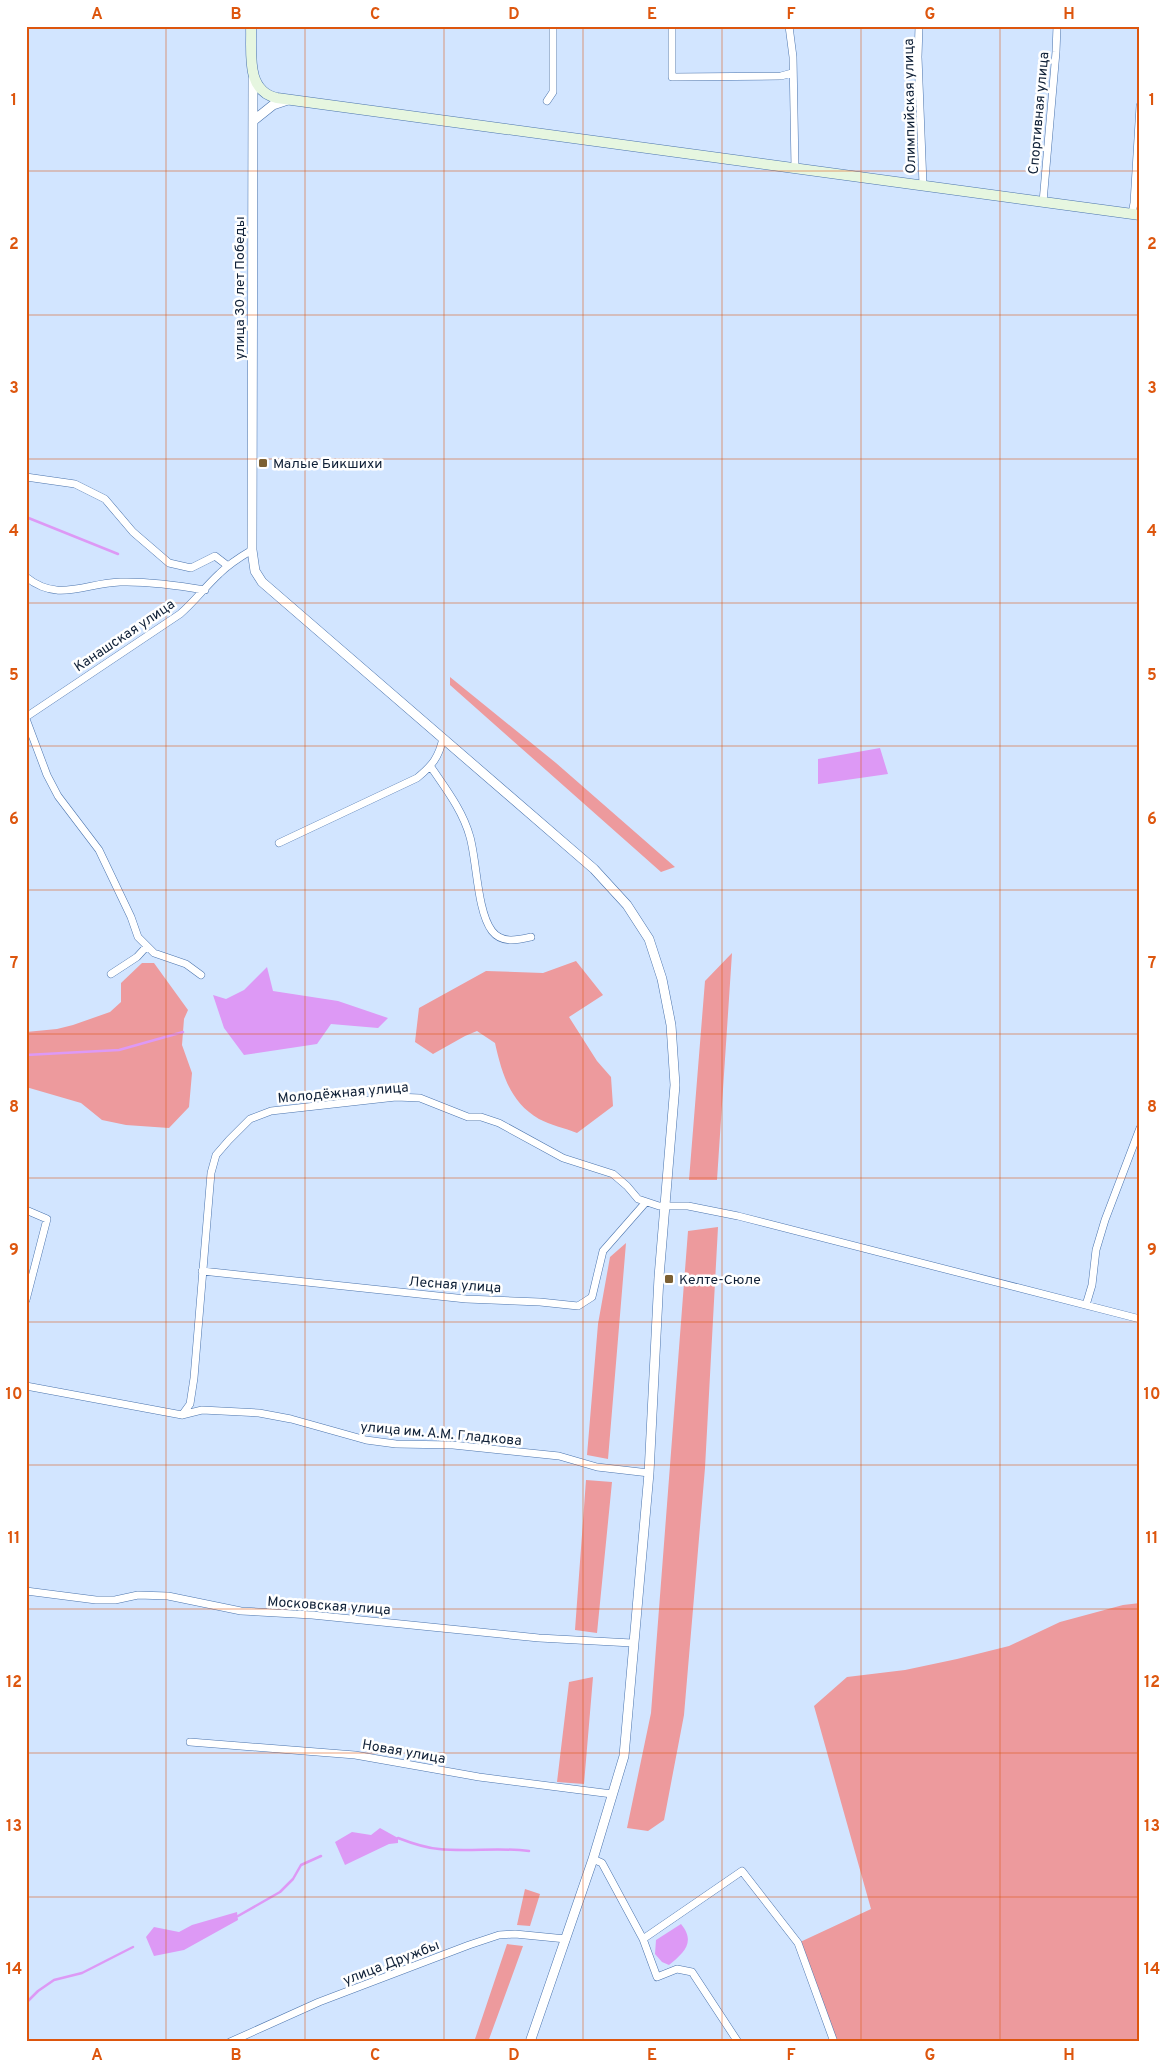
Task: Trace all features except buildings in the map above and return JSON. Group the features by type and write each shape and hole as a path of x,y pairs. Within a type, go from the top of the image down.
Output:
{"main road":[{"name":"улица 30 лет Победы","path":"251,26 253,78"},
{"path":"253,78 257,86 268,96 290,100 589,142 1136,214"}],"street":[{"path":"547,102 553,92 552,26"},
{"path":"672,26 672,77 781,76 792,73"},
{"path":"789,26 793,57 795,168"},
{"name":"Олимпийская улица","path":"920,26 918,57 923,185"},
{"name":"Спортивная улица","path":"1043,202 1057,26"},
{"name":"улица 30 лет Победы","path":"253,78 252,550 255,571 262,582 594,869 627,905 649,939 662,980 671,1025 675,1085 659,1277 649,1473 632,1644 632,1676 624,1756 593,1859 530,2042"},
{"path":"253,121 272,105 290,100"},
{"path":"1136,214 1140,106"},
{"path":"26,477 75,484 105,499 132,532 168,563 191,568 214,556 228,566"},
{"name":"Канашская улица","path":"26,718 180,614 228,566 252,550"},
{"path":"26,577 44,588 67,592 118,582 164,582 205,590"},
{"path":"26,718 58,796 100,850 131,916 138,937 154,953 186,964 201,974"},
{"path":"279,843 417,778 431,767 440,753 443,738"},
{"path":"431,767 458,806 466,825 471,839 482,906 492,931 500,938 514,941 531,936"},
{"path":"111,974 137,957 147,946"},
{"name":"Молодёжная улица","path":"182,1415 190,1404 211,1172 216,1155 250,1119 271,1111 396,1097 420,1098 468,1117 481,1117 499,1124 563,1158 613,1174 638,1199 659,1206 688,1206 738,1216 1140,1319"},
{"path":"1086,1305 1092,1285 1096,1250 1105,1220 1140,1128"},
{"name":"Лесная улица","path":"202,1271 466,1299 540,1302 578,1306 592,1297 603,1252 646,1202"},
{"path":"26,1210 48,1218 26,1300"},
{"name":"улица им. А.М. Гладкова","path":"26,1386 182,1415 202,1410 259,1413 291,1419 366,1440 396,1444 453,1445 559,1456 597,1467 649,1473"},
{"name":"Московская улица","path":"26,1591 96,1600 116,1600 138,1595 168,1596 241,1611 312,1615 539,1638 632,1644"},
{"name":"Новая улица","path":"190,1742 355,1755 479,1777 612,1794"},
{"path":"593,1859 602,1863 643,1939 657,1977 677,1969 692,1972 738,2042"},
{"path":"643,1939 742,1871 798,1944 834,2042"},
{"name":"улица Дружбы","path":"230,2042 319,2002 469,1944 515,1934 566,1939"}],"shaded area":[{"path":"450,677 556,763 675,867 661,872 450,685"},
{"path":"880,748 888,774 818,784 818,759"},
{"path":"732,953 717,1180 689,1180 705,981"},
{"path":"576,961 603,995 569,1017 597,1061 611,1077 613,1106 577,1133 539,1119 521,1104 514,1096 504,1076 495,1043 477,1031 433,1054 415,1042 419,1008 486,971 543,973"},
{"path":"142,963 154,963 188,1010 184,1019 182,1045 192,1073 189,1107 169,1128 126,1125 102,1120 81,1103 26,1087 26,1032 57,1029 110,1012 121,1002 121,983"},
{"path":"267,967 273,991 338,1001 388,1018 378,1028 331,1024 317,1044 244,1055 224,1028 213,995 226,999 244,990"},
{"path":"718,1227 705,1468 684,1715 664,1820 648,1831 627,1828 651,1713 688,1231"},
{"path":"626,1243 608,1459 587,1455 598,1324 610,1257"},
{"path":"586,1480 612,1482 597,1633 575,1630"},
{"path":"1140,1603 1140,2042 834,2042 798,1943 871,1909 814,1706 847,1677 905,1670 1009,1646 1060,1622 1123,1605"},
{"path":"593,1677 584,1784 557,1782 569,1682"},
{"path":"380,1828 398,1838 398,1843 389,1844 345,1865 335,1842 352,1832 371,1835"},
{"path":"525,1889 540,1894 530,1926 517,1925"},
{"path":"237,1912 238,1920 184,1950 154,1956 146,1937 154,1927 179,1932 192,1925"},
{"path":"681,1924 688,1936 688,1942 683,1952 669,1965 662,1962 655,1954 656,1940"},
{"path":"507,1944 523,1946 488,2042 474,2042"}],"waterway":[{"path":"26,517 118,554"},
{"path":"26,1055 119,1050 183,1032"},
{"path":"398,1838 439,1849 529,1851"},
{"path":"238,1916 280,1892 293,1879 301,1865 321,1856"},
{"path":"26,2003 38,1991 54,1980 82,1973 133,1947"}],"place":[{"name":"Малые Бикшихи","path":"263,463"},
{"name":"Келте-Сюле","path":"669,1279"}]}
